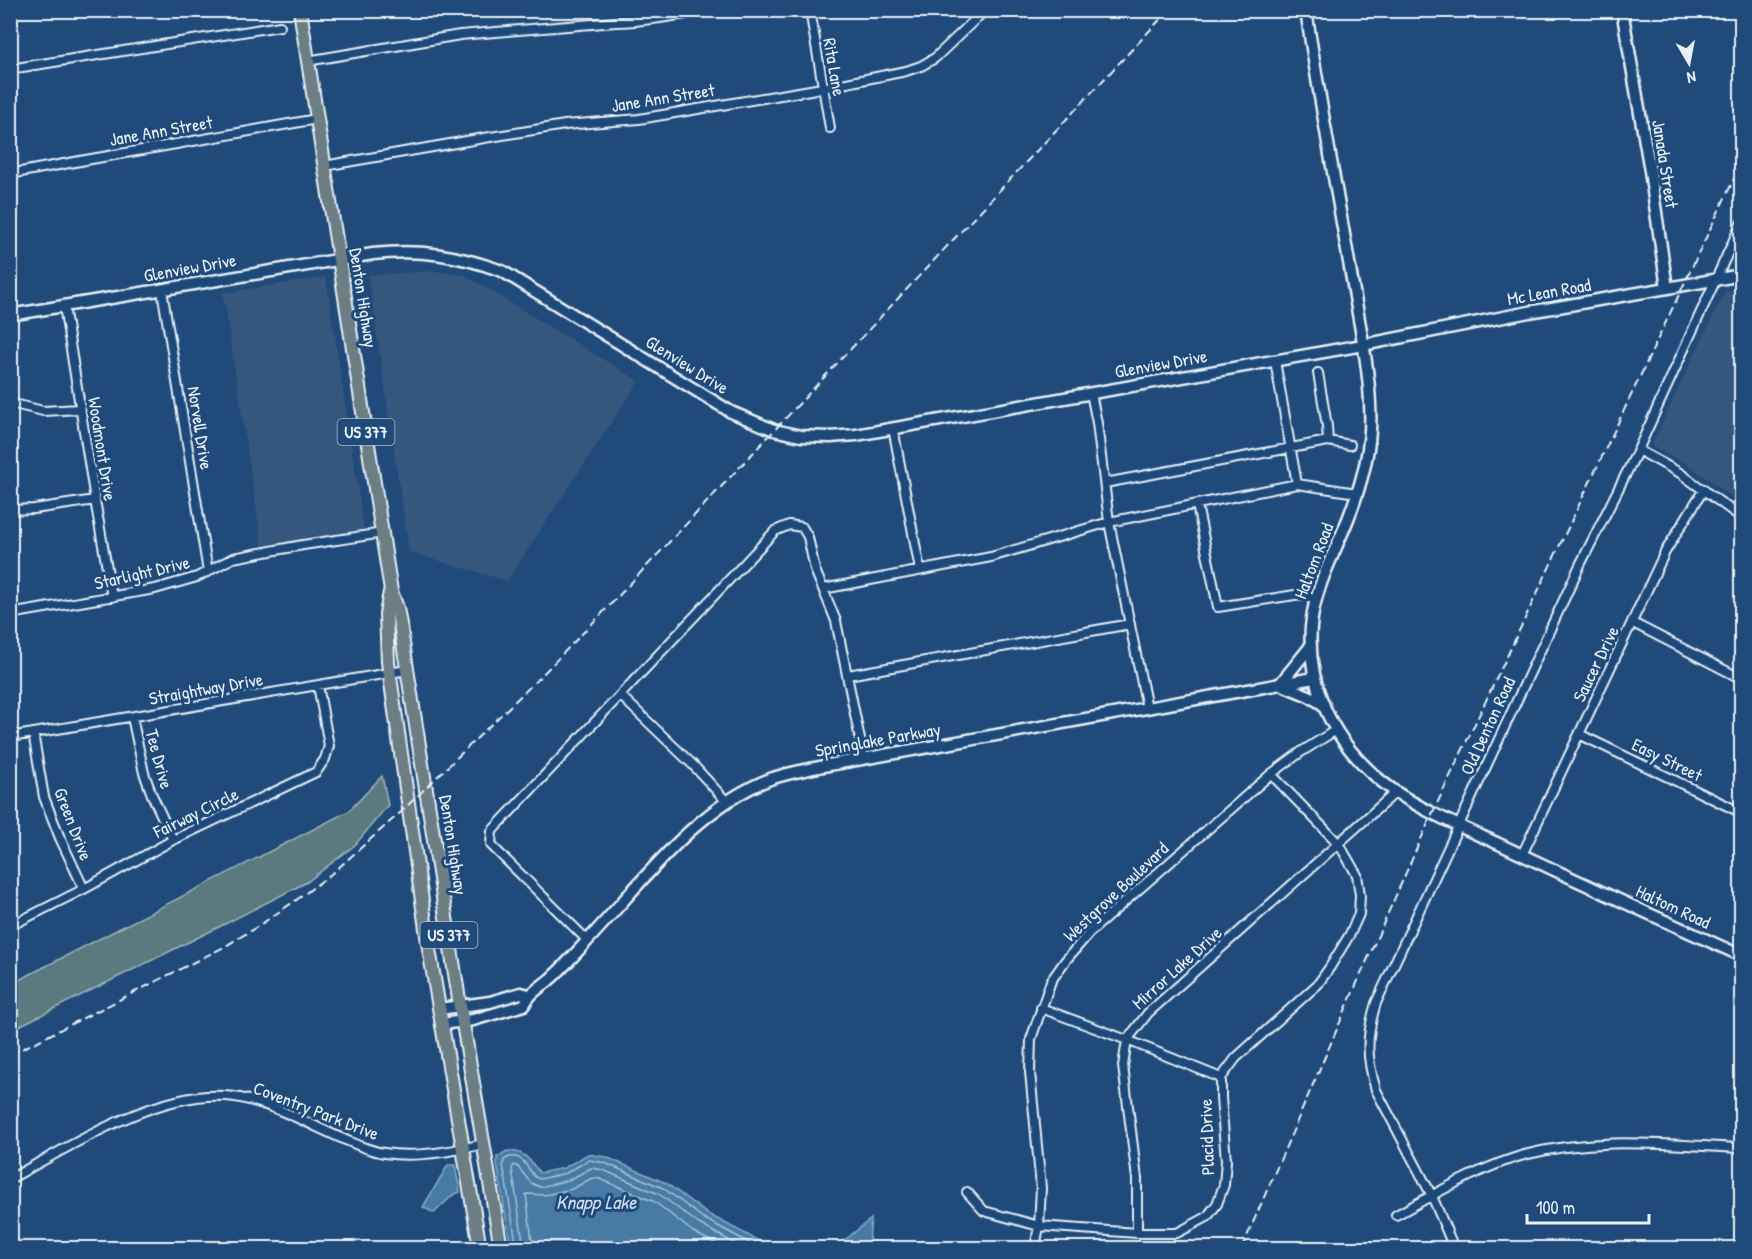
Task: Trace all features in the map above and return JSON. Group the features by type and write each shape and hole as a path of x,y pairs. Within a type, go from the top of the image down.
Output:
{"main road":[{"name":"Denton Highway","path":"300,10 391,591 397,608 462,1021 501,1248"},
{"name":"Haltom Road","path":"1306,10 1363,345 1369,394 1370,430 1364,473 1348,520 1315,599 1310,647 1314,678 1324,705 1336,730 1360,762 1396,792 1458,825 1742,956"},
{"name":"Janada Street","path":"1622,10 1650,171 1667,288"},
{"name":"Glenview Drive","path":"10,315 398,251 446,254 502,271 731,412 774,430 801,436 830,437 856,435 1363,345"},
{"name":"Mc Lean Road","path":"1363,345 1529,312 1742,275"},
{"name":"Denton Highway","path":"391,591 386,614 390,672 419,885 480,1248"},
{"path":"1310,647 1280,684 1324,705"},
{"name":"Springlake Parkway","path":"441,1024 492,1015 524,1005 529,995 549,980 588,941 654,868 699,823 727,802 771,779 823,766 1314,678"},
{"path":"439,1009 490,1002 521,993 529,995"}],"street":[{"path":"308,61 460,35 663,19 706,10"},
{"name":"Rita Lane","path":"810,10 830,128"},
{"name":"Jane Ann Street","path":"324,166 565,125 639,119 822,88 906,70 930,62 985,10"},
{"path":"10,69 280,26"},
{"name":"Jane Ann Street","path":"10,174 317,119"},
{"name":"Old Denton Road","path":"1454,1248 1432,1196 1376,1090 1368,1047 1369,1026 1376,1003 1458,825 1580,565 1638,450 1742,222"},
{"name":"Norvell Drive","path":"162,290 208,572"},
{"name":"Woodmont Drive","path":"64,306 112,597"},
{"path":"1275,361 1298,484"},
{"path":"1318,373 1328,441"},
{"path":"1091,393 1109,522 1147,708"},
{"path":"10,403 43,411 80,409"},
{"path":"893,428 920,570"},
{"path":"1105,483 1328,441 1350,445"},
{"path":"1638,450 1680,473 1742,518"},
{"path":"823,589 991,557 1109,522 1298,484 1357,493"},
{"name":"Saucer Drive","path":"1522,855 1665,552 1704,489"},
{"path":"10,510 34,509 95,500"},
{"path":"1197,505 1218,607 1301,594 1315,599"},
{"path":"588,941 491,845 492,831 775,531 789,525 802,527 808,537 815,570 836,621 864,759"},
{"name":"Starlight Drive","path":"10,614 171,585 197,577 233,558 382,533"},
{"path":"1633,622 1742,679"},
{"path":"848,675 1130,624"},
{"name":"Straightway Drive","path":"10,737 407,670"},
{"name":"Fairway Circle","path":"10,926 84,889 173,840 316,772 325,759 328,746 318,685"},
{"path":"621,696 693,765 727,802"},
{"name":"Tee Drive","path":"132,717 144,773 173,840"},
{"name":"Westgrove Boulevard","path":"1035,1248 1041,1188 1029,1072 1030,1039 1052,981 1065,961 1090,932 1271,774 1336,730"},
{"name":"Green Drive","path":"33,733 44,797 84,889"},
{"name":"Easy Street","path":"1579,734 1742,813"},
{"name":"Placid Drive","path":"967,1192 984,1211 1039,1226 1137,1233 1177,1233 1207,1217 1217,1204 1224,1185 1226,1161 1221,1078 1236,1058 1318,984 1350,934 1359,914 1360,895 1357,875 1338,844 1271,774"},
{"name":"Mirror Lake Drive","path":"1127,1040 1148,1013 1396,792"},
{"path":"1041,1008 1221,1078"},
{"path":"1127,1040 1123,1066 1137,1179 1137,1233"},
{"name":"Coventry Park Drive","path":"10,1179 126,1118 171,1102 204,1096 244,1098 366,1149 384,1153 415,1154 483,1144"},
{"path":"1396,1215 1492,1166 1559,1148 1649,1143 1742,1148"}],"shaded area":[{"path":"436,271 465,275 639,381 507,581 409,552 368,275"},
{"path":"326,277 364,530 262,546 223,293"},
{"path":"1741,288 1741,504 1690,466 1651,446 1725,291"}],"green space":[{"path":"382,776 388,805 355,845 307,882 11,1030 11,984 349,811"}],"water":[{"name":"Knapp Lake","path":"507,1151 523,1155 540,1173 564,1168 588,1154 606,1157 666,1183 706,1213 772,1248 511,1248 497,1164 497,1157"},
{"path":"448,1165 455,1165 460,1192 453,1195 434,1213 423,1207"},
{"path":"871,1219 869,1241 885,1244 887,1248 835,1248"}],"railway":[{"path":"10,1055 224,947 260,925 335,871 401,812 540,677 613,602 1169,10"},
{"path":"1242,1248 1433,812 1742,162"}]}
